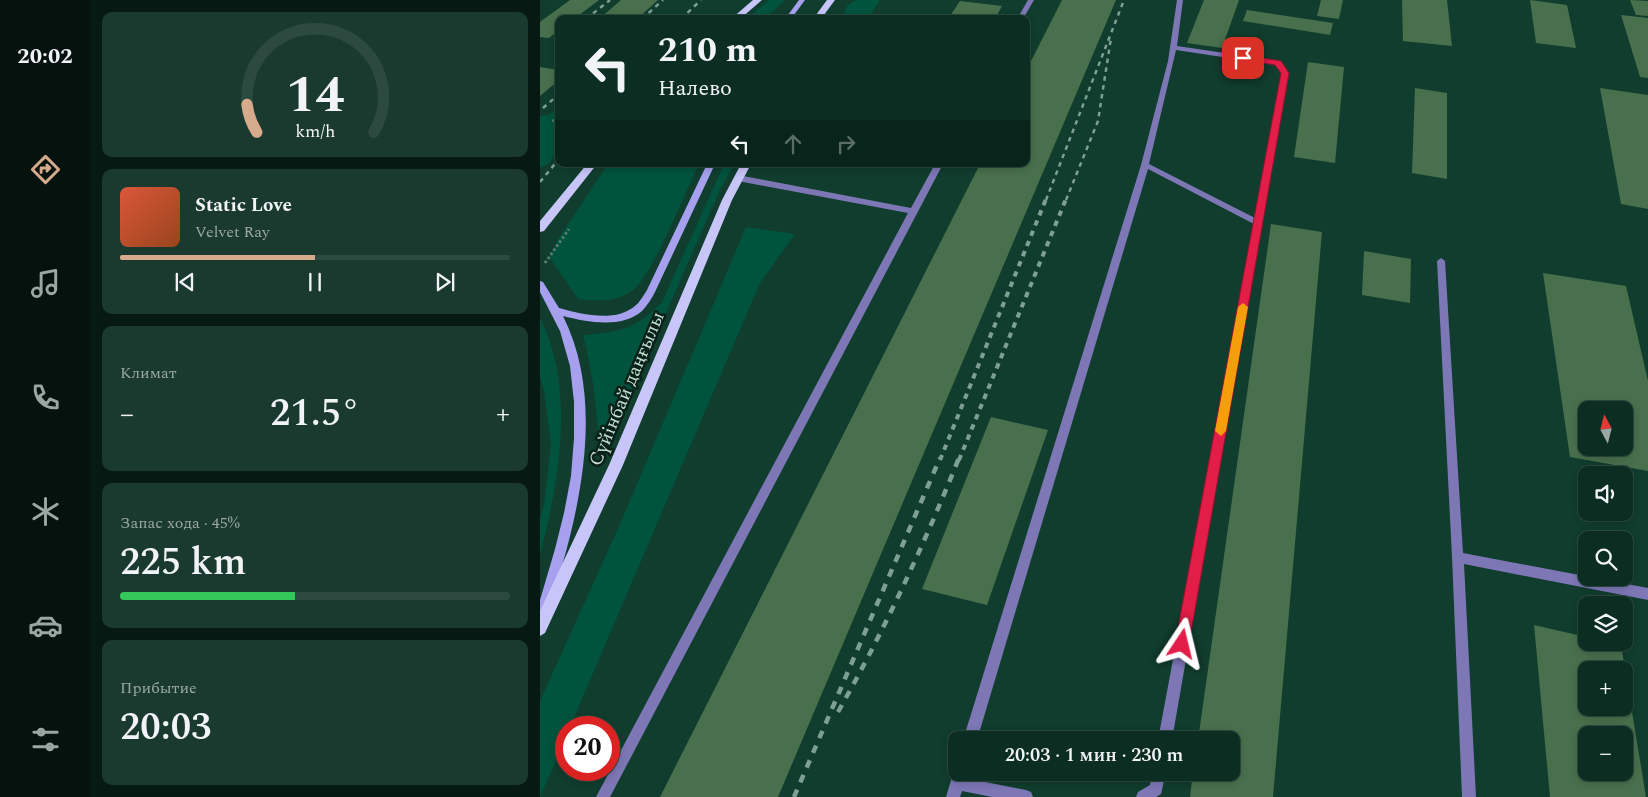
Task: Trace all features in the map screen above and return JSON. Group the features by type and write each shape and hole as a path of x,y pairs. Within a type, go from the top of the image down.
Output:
{"main road":[{"path":"740,15 758,0"},
{"path":"791,15 802,0"},
{"path":"821,15 831,0"},
{"path":"540,228 589,167"},
{"name":"Сүйінбай даңғылы","path":"556,312 590,318 612,317 636,310 651,292 710,167"},
{"name":"Сүйінбай даңғылы","path":"540,628 616,465 727,200 744,167"},
{"path":"540,284 556,312 567,340 577,386 578,453 573,498 565,537 540,618"}],"lane":[{"path":"1022,15 1031,0"},
{"path":"973,731 1145,165 1172,47 1180,0"},
{"path":"1167,731 1285,73 1278,63 1172,47"},
{"path":"1145,165 1258,223"},
{"path":"603,797 937,167"},
{"path":"738,178 913,211"},
{"path":"1441,261 1458,557 1468,797"},
{"path":"1458,557 1648,594"},
{"path":"953,797 957,781"},
{"path":"969,781 1026,797"},
{"path":"1143,797 1156,789 1157,781"}],"path":[{"path":"545,263 569,229"}],"green space":[{"path":"769,0 785,0 769,15 751,15"},
{"path":"856,0 880,0 871,15 842,15 848,5"},
{"path":"555,110 555,155 548,164 540,168 540,116 549,115"},
{"path":"606,167 698,167 650,268 641,281 627,294 614,299 578,299 549,257 559,238"},
{"path":"723,167 732,167 719,192 599,466 595,400 583,335 627,328 636,324 662,302"},
{"path":"746,227 795,234 760,283 575,716 555,716 555,762 540,797 540,701 620,524"},
{"path":"540,318 551,345 558,374 561,435 553,497 540,555 540,518 544,505 551,445 544,390 540,377"}],"building":[{"path":"570,0 599,0 579,15 555,15 555,33 549,38 540,37 540,22"},
{"path":"621,0 658,0 641,15 604,15"},
{"path":"1062,0 1116,0 778,797 660,797 978,167 1030,167 1030,63"},
{"path":"1204,0 1239,0 1222,48 1187,43"},
{"path":"1321,0 1343,0 1339,19 1317,16"},
{"path":"1402,0 1447,0 1452,46 1403,41"},
{"path":"1530,0 1567,5 1576,48 1536,43"},
{"path":"1630,0 1648,1 1648,16 1636,15"},
{"path":"960,1 1002,6 997,15 951,15"},
{"path":"1247,10 1333,23 1330,35 1243,21"},
{"path":"1621,15 1648,18 1648,78 1640,77"},
{"path":"1308,62 1344,67 1335,163 1294,157"},
{"path":"540,67 555,69 555,83 540,96"},
{"path":"1415,88 1447,93 1447,179 1412,173"},
{"path":"1600,88 1648,95 1648,209 1621,204"},
{"path":"1271,224 1322,232 1273,797 1190,797 1192,781 1240,781 1240,731 1199,731"},
{"path":"1364,251 1411,259 1410,303 1362,295"},
{"path":"1543,273 1626,286 1648,381 1648,471 1633,468 1633,466 1620,466 1570,457"},
{"path":"991,417 1048,430 987,605 922,589"},
{"path":"1534,625 1578,635 1578,651 1622,651 1624,661 1578,661 1578,716 1633,716 1646,797 1550,797"}],"railway":[{"path":"591,15 610,0"},
{"path":"646,15 663,0"},
{"path":"685,15 701,0"},
{"path":"1046,200 1124,0"},
{"path":"1066,200 1098,121 1111,38"},
{"path":"543,108 555,98"},
{"path":"540,182 555,164"},
{"path":"940,460 1046,199"},
{"path":"959,460 1066,199"},
{"path":"794,797 940,458"},
{"path":"838,712 872,650 903,587 932,524 959,458"}],"slow traffic":[{"path":"1221,431 1243,307"}],"route":[{"path":"1182,644 1285,73 1278,63 1243,58"}]}
